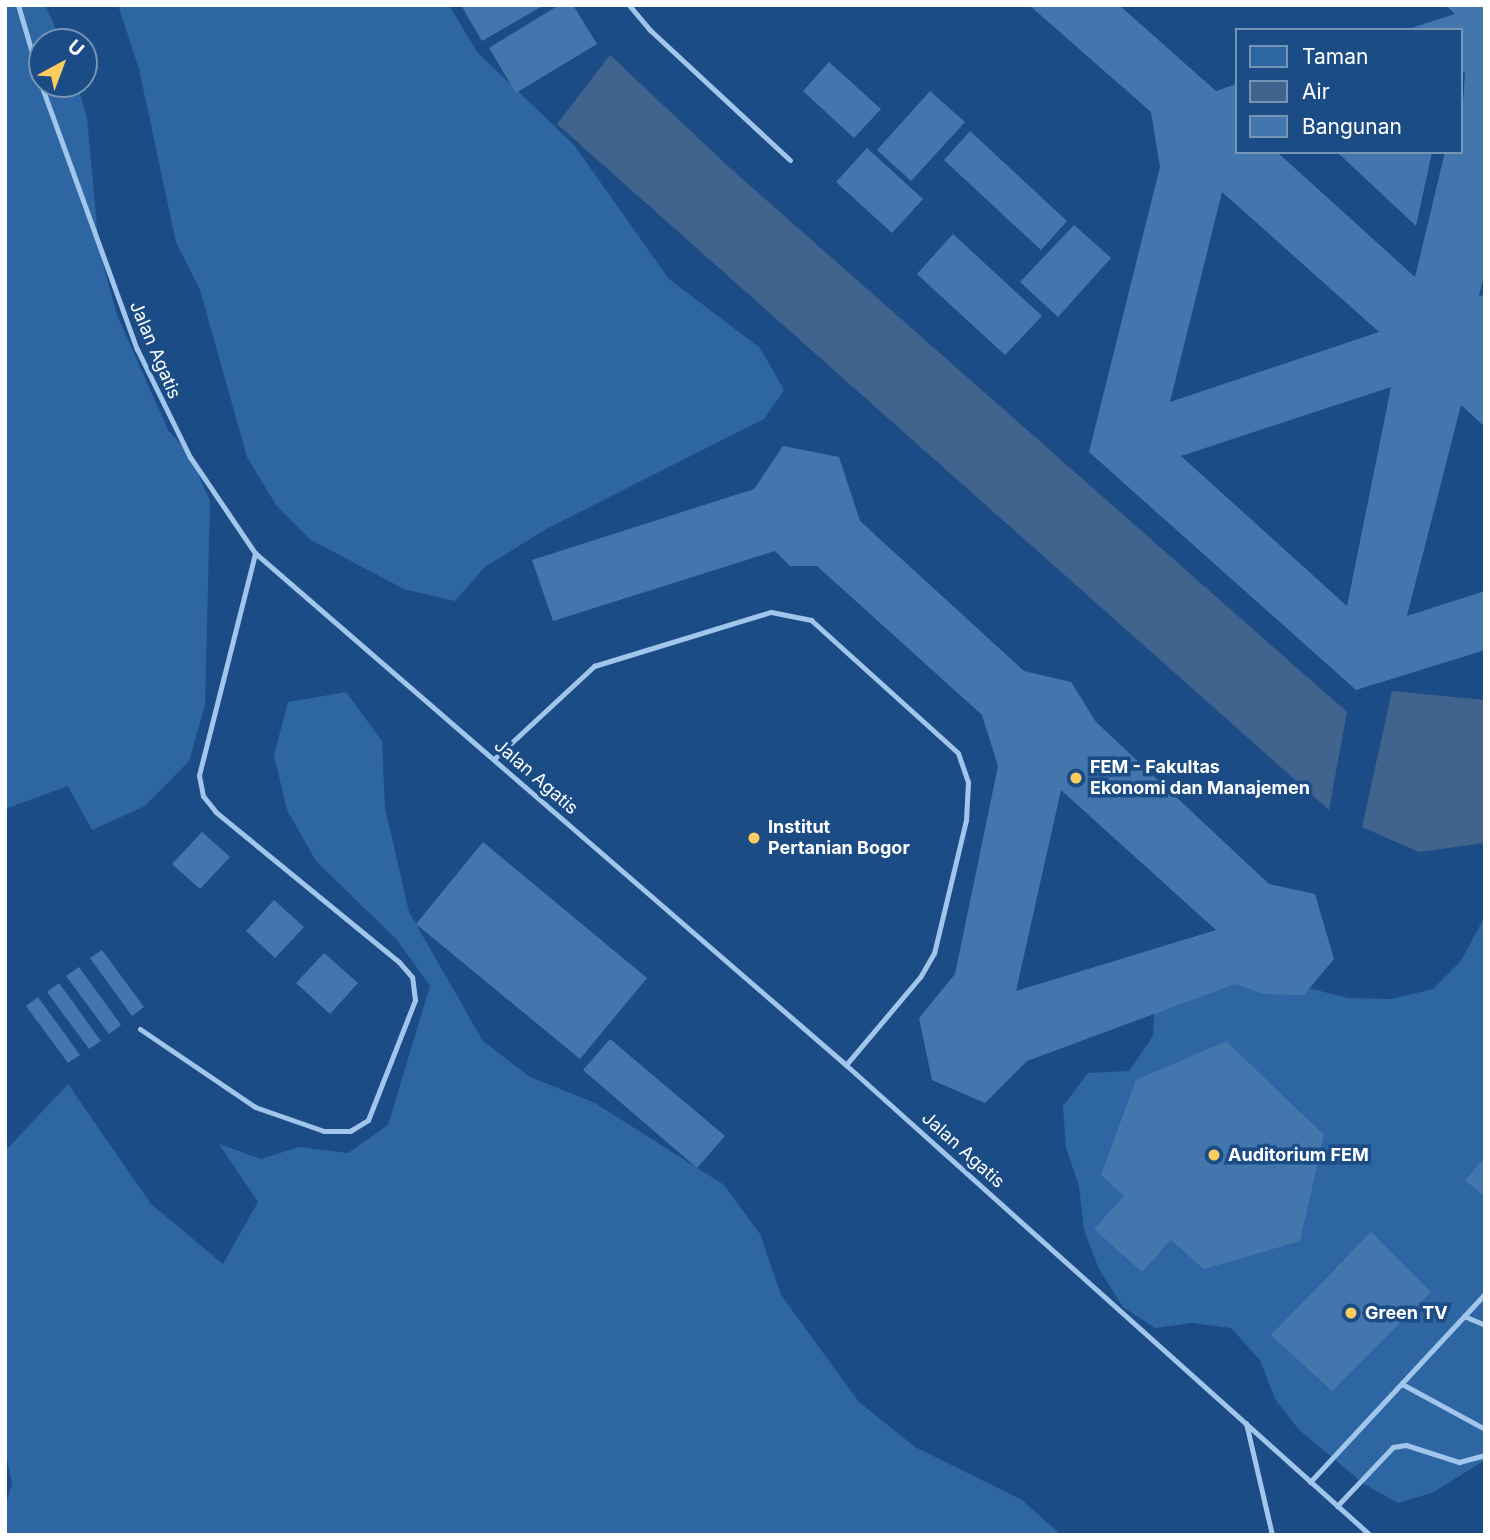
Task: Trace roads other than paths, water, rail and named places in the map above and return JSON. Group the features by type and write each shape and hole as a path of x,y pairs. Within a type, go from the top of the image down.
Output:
{"lane":[{"name":"Jalan Agatis","path":"18,5 43,90 137,349 190,457 255,553 846,1065 1370,1535"},
{"path":"629,5 650,30 790,160"},
{"path":"139,1028 255,1107 324,1131 350,1131 368,1120 415,1000 412,977 399,962 216,812 203,796 199,775 255,553"},
{"path":"494,759 594,666 771,612 811,620 958,752 968,782 966,820 934,953 920,977 846,1065"},
{"path":"1310,1482 1485,1294"},
{"path":"1464,1316 1485,1325"},
{"path":"1402,1384 1485,1429"},
{"path":"1246,1423 1272,1535"},
{"path":"1336,1506 1393,1447 1406,1445 1459,1462 1476,1461 1485,1455"},
{"path":"1476,1461 1485,1466"}],"water":[{"path":"610,55 731,169 1347,712 1329,810 557,124"},
{"path":"1392,691 1485,700 1485,843 1419,852 1362,827"}],"place":[{"name":"FEM - Fakultas Ekonomi dan Manajemen","path":"1076,778"},
{"name":"Institut Pertanian Bogor","path":"754,838"},
{"name":"Auditorium FEM","path":"1214,1155"},
{"name":"Green TV","path":"1351,1313"}]}
